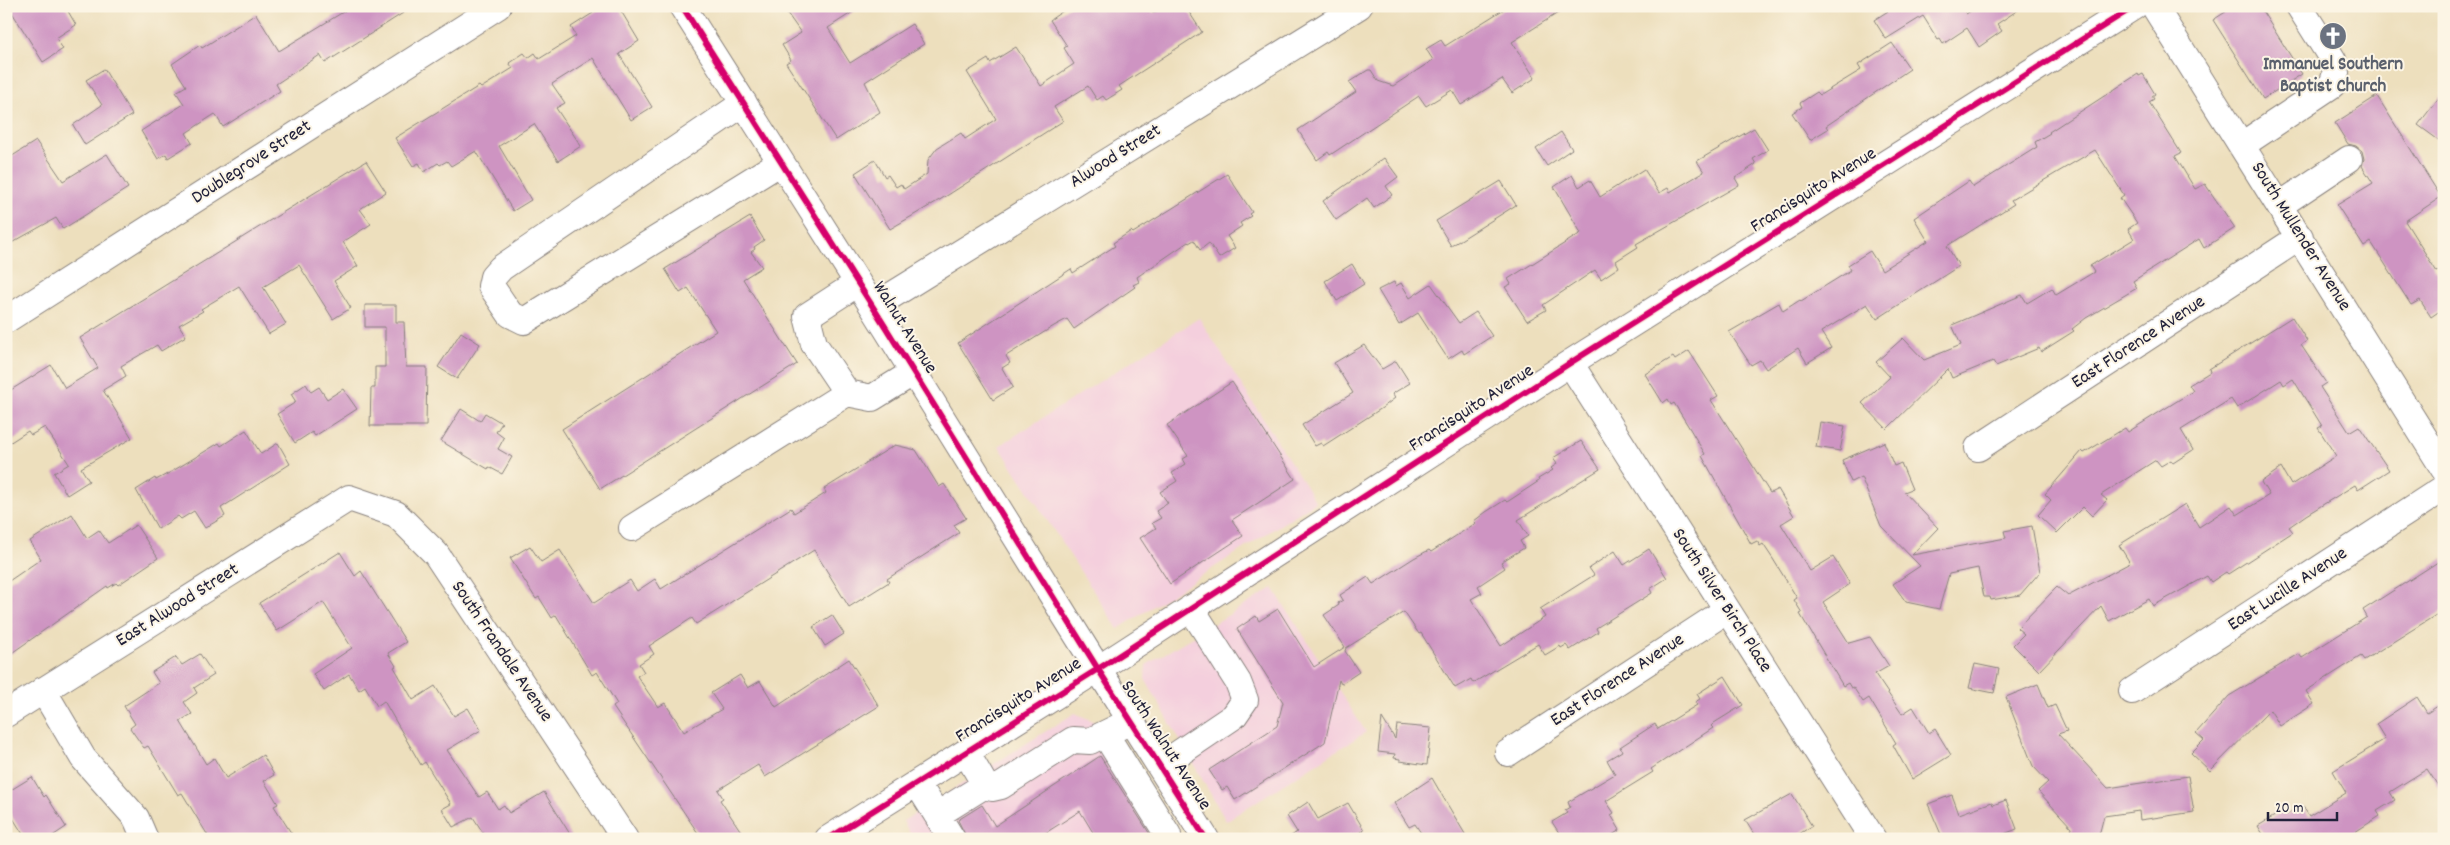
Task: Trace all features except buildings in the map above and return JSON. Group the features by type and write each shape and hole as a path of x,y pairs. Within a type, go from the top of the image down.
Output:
{"street":[{"name":"Doublegrove Street","path":"6,320 498,6"},
{"name":"Walnut Avenue","path":"682,6 874,307 1098,669"},
{"name":"Alwood Street","path":"874,307 1359,6"},
{"name":"Francisquito Avenue","path":"828,839 1098,669 1570,363 2135,6"},
{"name":"South Mullender Avenue","path":"2154,6 2444,469"},
{"path":"2242,145 2332,85 2336,73 2333,60 2299,6"},
{"path":"744,103 501,268 493,277 491,286 510,314 524,321 781,162"},
{"path":"2280,205 2348,159"},
{"name":"East Florence Avenue","path":"1978,448 2300,237"},
{"path":"858,283 807,316 814,344 847,392 872,398 914,372"},
{"name":"South Silver Birch Place","path":"1570,363 1873,839"},
{"path":"632,528 847,392"},
{"name":"East Lucille Avenue","path":"2132,691 2444,488"},
{"name":"East Alwood Street","path":"6,714 349,498"},
{"name":"South Frandale Avenue","path":"349,498 396,514 436,554 625,839"},
{"path":"1160,766 1234,716 1244,700 1238,682 1191,608"},
{"name":"East Florence Avenue","path":"1508,753 1727,610"},
{"name":"South Walnut Avenue","path":"1098,669 1200,829"},
{"path":"42,690 83,758 136,818 145,839"},
{"path":"966,752 985,785 992,788 1001,786 1073,740 1090,741 1131,721"},
{"path":"1105,734 1165,837 1200,829"},
{"path":"917,783 952,839"},
{"path":"937,815 985,785"}],"shaded area":[{"path":"1199,318 1316,502 1118,629 999,446"},
{"path":"1273,588 1366,732 1226,821 1145,679 1146,665"},
{"path":"1075,713 1093,721 1166,839 913,839 903,821"}],"cycle path":[{"path":"682,6 1206,839"},
{"path":"828,839 1098,669 1570,363 2135,6"}],"place":[{"name":"Immanuel Southern Baptist Church","path":"2333,36"}]}
